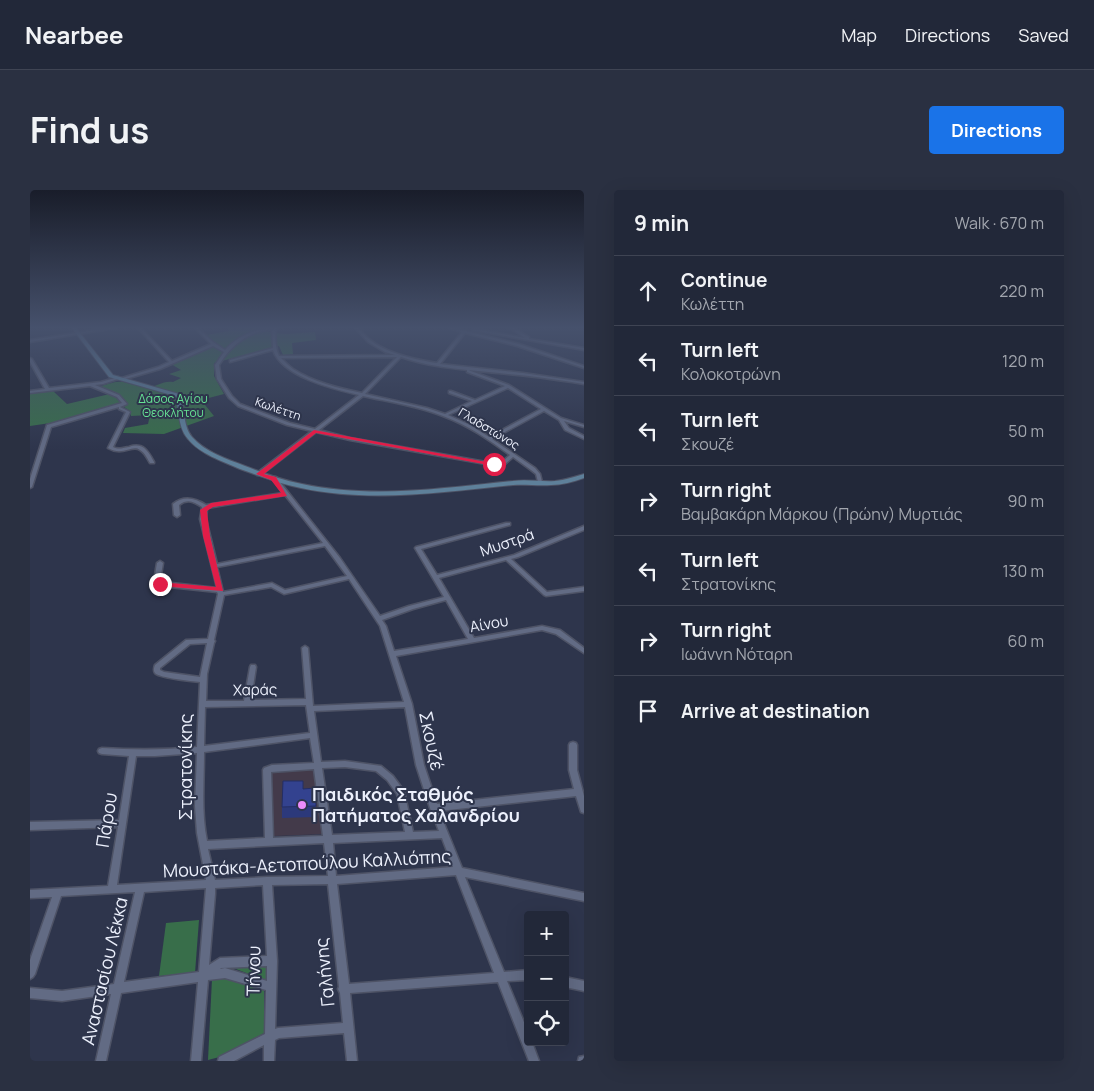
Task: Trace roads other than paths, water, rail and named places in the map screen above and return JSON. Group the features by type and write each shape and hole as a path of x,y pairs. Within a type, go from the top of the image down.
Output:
{"street":[{"path":"36,369 48,390"},
{"path":"105,369 110,376 177,396 180,417 189,436 195,443 222,458 259,474 330,492 367,495 439,492 512,483 556,482 584,476"},
{"path":"30,392 91,385 120,379 151,369"},
{"name":"Κωλέττη","path":"217,369 230,397 251,411 314,432 491,464 506,462 513,455"},
{"name":"Γλαδστώνος","path":"288,369 302,376 425,407 445,414 488,439 536,471 540,482"},
{"path":"259,474 364,393 388,369"},
{"path":"462,369 584,383"},
{"path":"462,369 508,386 560,419 584,426"},
{"path":"30,487 49,426 120,408 125,404 118,396 91,385"},
{"path":"445,414 508,386"},
{"path":"450,392 475,401"},
{"path":"120,408 128,412 127,419 110,448 115,450 135,446 141,447 145,449 152,462"},
{"path":"488,439 544,409"},
{"path":"560,419 567,429 584,438"},
{"name":"Σκουζέ","path":"274,478 351,577 379,619 408,704 420,765 434,808 534,1061"},
{"path":"177,515 176,504 185,499 191,499 206,508 285,494"},
{"name":"Στρατονίκης","path":"196,1061 210,884 199,806 202,704 204,680 221,592 203,519 206,508"},
{"path":"472,640 436,577 418,550 418,547 508,524"},
{"name":"Μυστρά","path":"436,577 508,558 584,528"},
{"path":"215,566 326,544"},
{"path":"508,558 546,594 584,588"},
{"path":"160,563 157,581 160,584 221,592 272,585 284,592 351,577"},
{"path":"379,619 412,607 448,598"},
{"name":"Αίνου","path":"392,654 542,628 558,632 584,651"},
{"path":"204,680 162,674 157,671 157,667 188,642 212,641"},
{"path":"305,648 310,706"},
{"path":"247,704 253,667"},
{"name":"Χαράς","path":"202,704 310,706 408,704"},
{"name":"Γαλήνης","path":"310,706 328,839 352,1061"},
{"path":"102,751 133,754 201,750 313,735"},
{"path":"573,745 573,770 584,810"},
{"name":"Πάρου","path":"112,890 133,754"},
{"path":"269,842 267,770 272,768 359,764 381,770 390,778 400,794 410,836"},
{"path":"434,808 579,792"},
{"path":"30,826 122,823"},
{"path":"204,844 444,834"},
{"name":"Μουστάκα-Αετοπούλου Καλλιόπης","path":"30,894 267,881 332,880 458,871 584,897"},
{"name":"Τήνου","path":"267,881 272,961 268,1038 269,1061"},
{"name":"Αναστασίου Λέκκα","path":"101,1061 140,889"},
{"path":"30,974 58,893"},
{"path":"203,976 220,963 272,961"},
{"path":"30,993 62,996 229,973 271,987"},
{"path":"343,989 524,975"},
{"path":"569,983 584,986"},
{"path":"223,1061 278,1033 348,1028"}],"place":[{"name":"Παιδικός Σταθμός Πατήματος Χαλανδρίου","path":"302,805"}],"park label":[{"name":"Δάσος Αγίου Θεοκλήτου","path":"173,406"}]}
